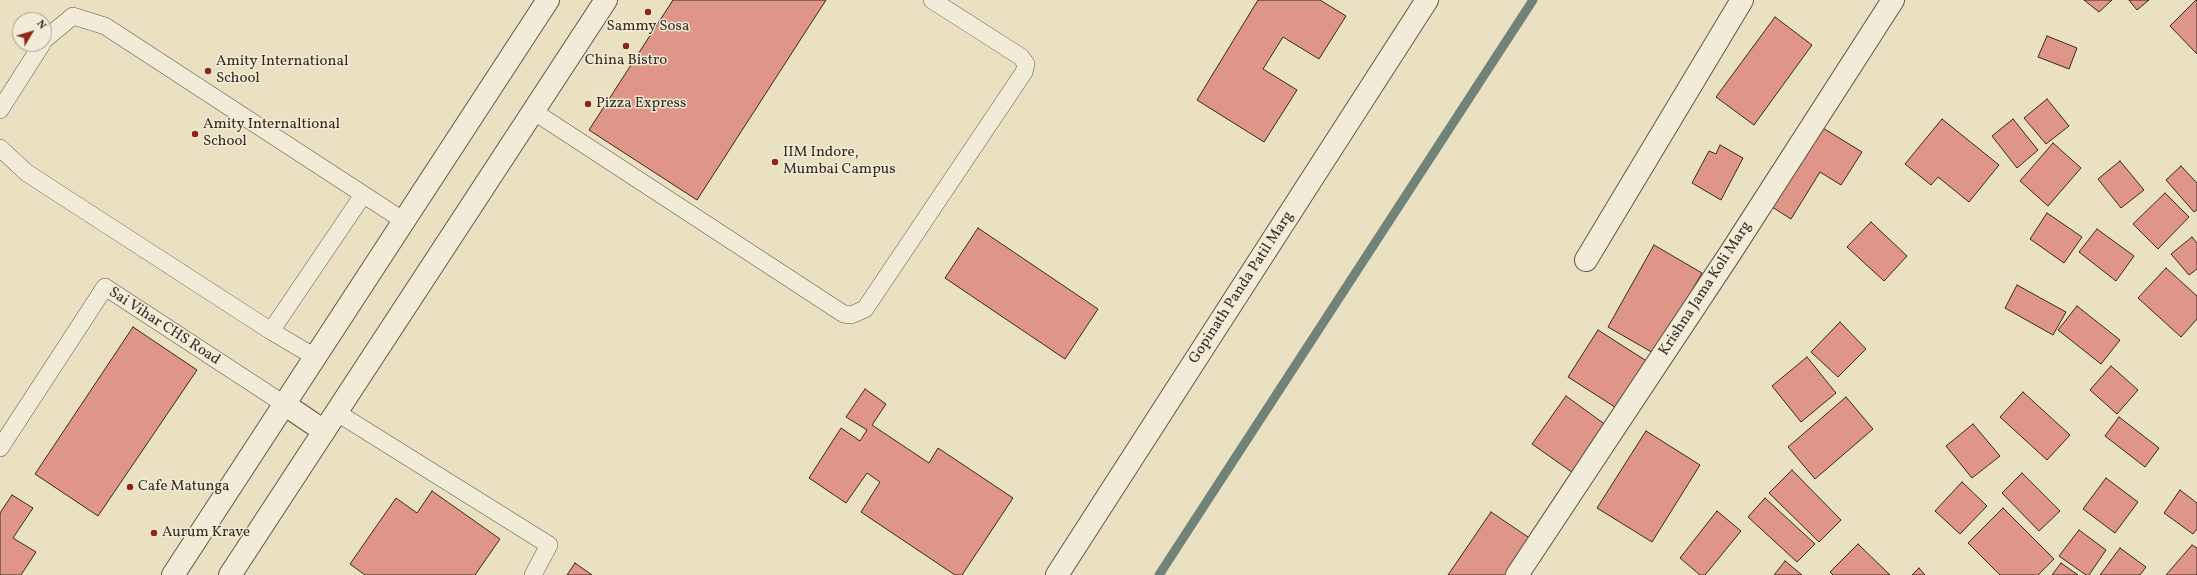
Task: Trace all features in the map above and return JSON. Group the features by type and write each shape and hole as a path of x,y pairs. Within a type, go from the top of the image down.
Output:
{"street":[{"path":"173,575 548,0"},
{"path":"230,575 606,0"},
{"name":"Gopinath Panda Patil Marg","path":"1057,575 1426,0"},
{"path":"1586,260 1742,0"},
{"name":"Krishna Jama Koli Marg","path":"1517,575 1731,252 1892,0"},
{"path":"284,404 324,431"}],"lane":[{"path":"533,111 836,309 844,314 851,315 865,309 1024,72 1026,64 1021,57 932,0"},
{"path":"52,33 73,16 105,26 404,221"},
{"path":"0,110 37,52"},
{"path":"0,148 27,173 271,331 315,357"},
{"path":"271,331 363,195"},
{"name":"Sai Vihar CHS Road","path":"0,448 104,287 284,404"},
{"path":"336,412 549,545 532,575"}],"building":[{"path":"673,0 826,0 697,200 589,130"},
{"path":"1258,0 1320,0 1346,16 1319,59 1283,37 1263,69 1297,90 1264,142 1197,100"},
{"path":"2084,0 2112,0 2099,12"},
{"path":"2129,0 2149,0 2137,10"},
{"path":"2197,0 2197,54 2170,26"},
{"path":"1775,17 1812,45 1754,125 1716,97"},
{"path":"2047,36 2077,48 2069,69 2038,57"},
{"path":"2047,99 2069,126 2046,144 2024,118"},
{"path":"1942,119 1999,165 1969,202 1938,177 1931,185 1905,164"},
{"path":"2013,119 2038,150 2017,168 1992,136"},
{"path":"1818,125 1862,152 1841,185 1820,172 1791,219 1769,205"},
{"path":"2053,143 2081,168 2048,206 2020,181"},
{"path":"1720,145 1743,158 1721,200 1692,183 1709,151 1716,154"},
{"path":"2120,161 2144,190 2121,208 2098,179"},
{"path":"2181,166 2197,183 2197,210 2194,212 2166,180"},
{"path":"2165,193 2189,217 2158,249 2133,224"},
{"path":"2047,213 2082,237 2064,263 2030,239"},
{"path":"1871,222 1907,256 1884,281 1847,247"},
{"path":"978,228 1098,309 1065,359 945,278"},
{"path":"2097,229 2134,256 2116,281 2079,252"},
{"path":"2192,237 2197,243 2197,269 2189,275 2171,254"},
{"path":"1654,245 1702,273 1655,354 1608,327"},
{"path":"2166,268 2197,296 2197,319 2181,337 2138,298"},
{"path":"2017,285 2066,312 2053,335 2005,308"},
{"path":"2077,306 2120,340 2101,364 2058,330"},
{"path":"1840,322 1866,349 1838,377 1811,352"},
{"path":"133,327 197,370 98,516 35,474"},
{"path":"1598,330 1648,362 1618,409 1568,377"},
{"path":"1807,357 1836,393 1801,422 1772,386"},
{"path":"2111,366 2138,390 2117,414 2090,390"},
{"path":"865,389 886,404 872,425 929,463 938,448 1013,498 962,575 955,575 861,512 880,482 867,473 846,503 809,478 841,428 860,441 867,430 846,417"},
{"path":"2023,392 2070,435 2047,460 2000,417"},
{"path":"1566,396 1610,428 1576,475 1532,444"},
{"path":"1846,397 1873,429 1815,479 1788,447"},
{"path":"2119,417 2159,448 2145,467 2105,436"},
{"path":"1973,424 2000,456 1972,478 1946,446"},
{"path":"1646,431 1700,465 1652,542 1597,508"},
{"path":"1792,470 1841,520 1819,542 1769,493"},
{"path":"2022,473 2060,511 2039,531 2002,493"},
{"path":"2106,478 2138,502 2115,533 2083,509"},
{"path":"1962,482 1987,506 1960,534 1935,511"},
{"path":"2180,490 2197,503 2197,529 2193,534 2164,513"},
{"path":"432,491 500,539 475,575 365,575 350,564 396,498 417,513"},
{"path":"12,495 33,508 13,538 36,552 21,575 0,575 0,513"},
{"path":"1765,498 1815,544 1797,562 1748,517"},
{"path":"2003,508 2054,559 2038,575 2000,575 1968,543"},
{"path":"1717,511 1741,531 1705,575 1700,575 1680,558"},
{"path":"1491,512 1534,541 1511,575 1448,575"},
{"path":"2079,530 2106,550 2089,575 2086,575 2059,556"},
{"path":"1858,544 1890,575 1833,575 1830,572"},
{"path":"2192,545 2197,548 2197,575 2166,575"},
{"path":"2120,548 2146,567 2140,575 2100,575"},
{"path":"1785,561 1802,575 1774,575"},
{"path":"575,563 592,575 567,575"},
{"path":"2061,563 2078,575 2052,575"},
{"path":"1919,568 1925,575 1912,575"}],"waterway":[{"path":"1159,575 1533,0"}],"place":[{"name":"Sammy Sosa","path":"648,12"},
{"name":"China Bistro","path":"626,46"},
{"name":"Amity International School","path":"208,71"},
{"name":"Pizza Express","path":"588,104"},
{"name":"Amity Internaltional School","path":"195,134"},
{"name":"IIM Indore, Mumbai Campus","path":"775,162"},
{"name":"Cafe Matunga","path":"130,487"},
{"name":"Aurum Krave","path":"154,533"}]}
